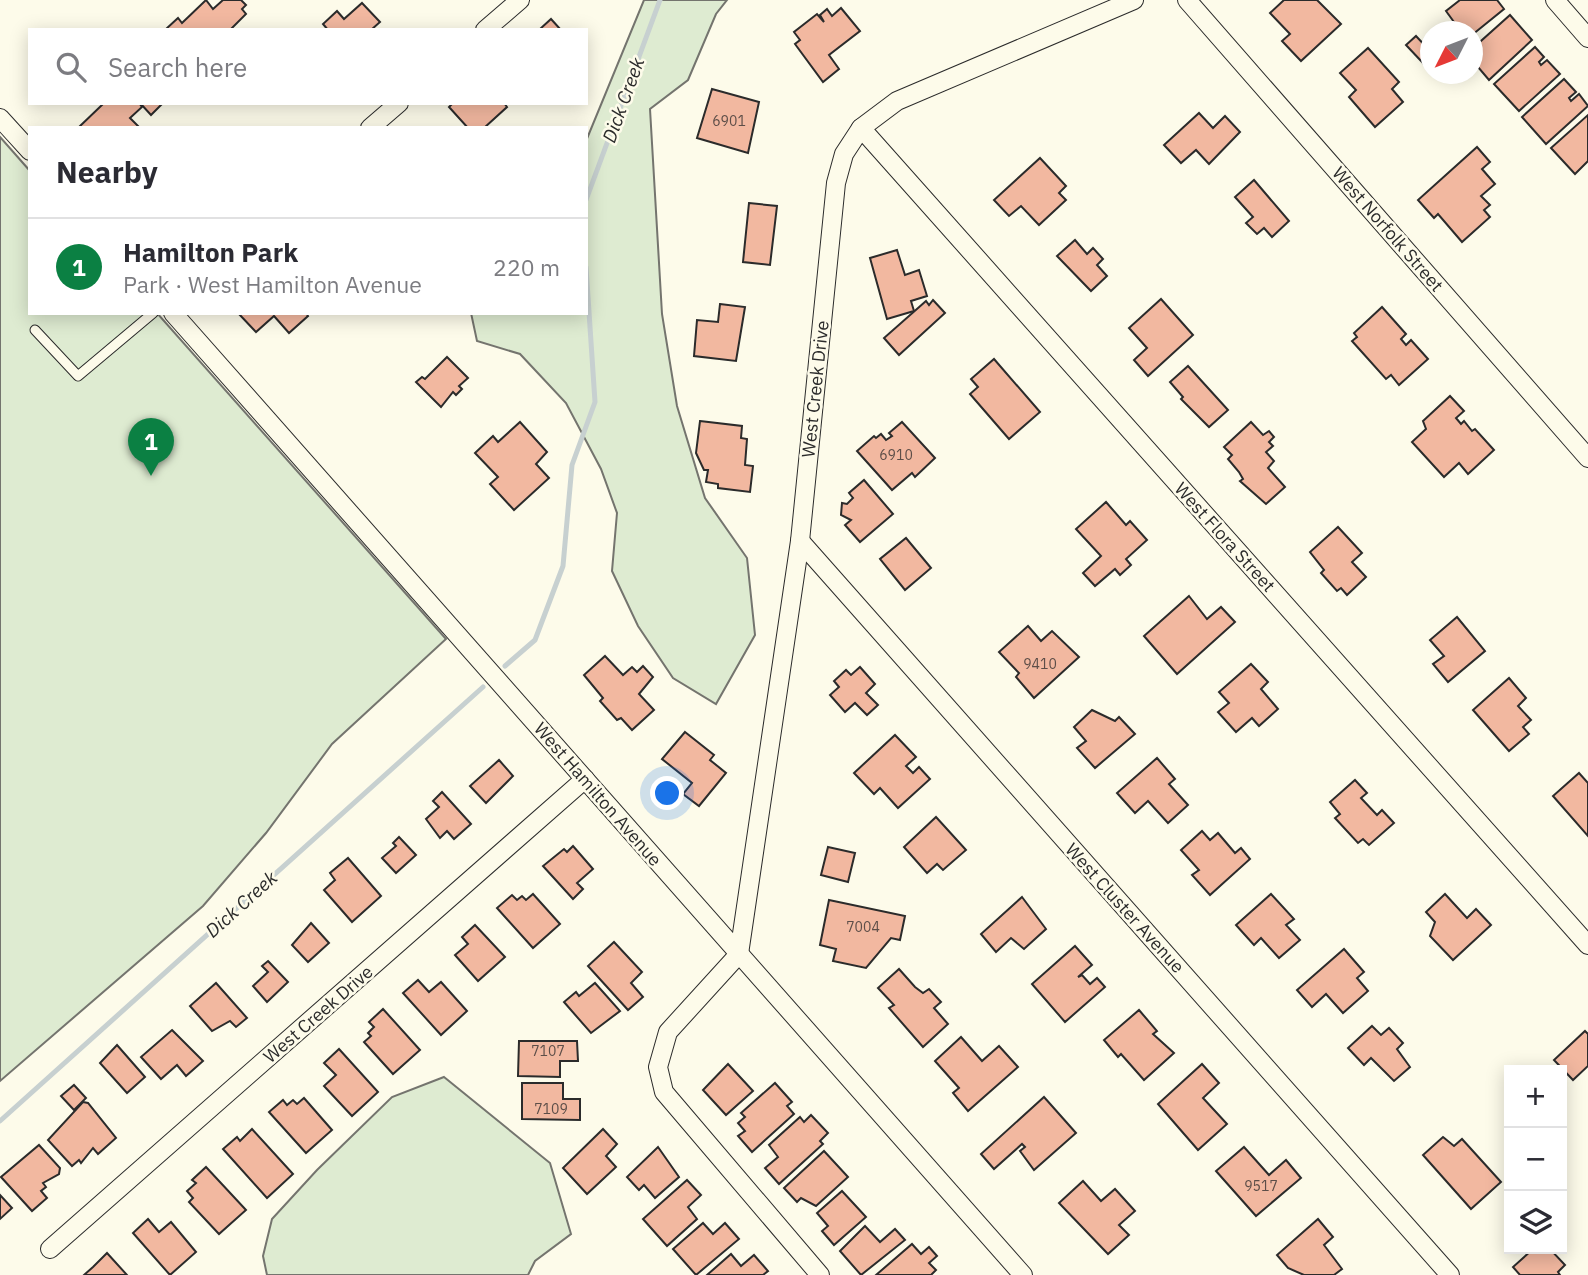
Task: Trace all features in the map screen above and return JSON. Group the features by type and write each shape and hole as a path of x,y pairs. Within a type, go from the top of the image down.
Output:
{"street":[{"path":"487,28 520,0"},
{"name":"West Creek Drive","path":"739,954 800,541 836,183 844,155 862,128 897,101 1134,0"},
{"name":"West Norfolk Street","path":"1187,0 1588,457"},
{"path":"1555,0 1588,38"},
{"path":"372,126 397,105"},
{"path":"0,118 28,150"},
{"name":"West Flora Street","path":"862,128 1588,946"},
{"name":"West Hamilton Avenue","path":"175,315 1023,1275"},
{"name":"West Cluster Avenue","path":"800,541 1450,1275"},
{"name":"West Creek Drive","path":"50,1249 585,779"},
{"path":"739,954 668,1032 658,1066 664,1092 820,1275"}],"lane":[{"path":"35,330 78,376 151,315"}],"green space":[{"path":"644,0 727,0 716,14 688,80 650,109 662,314 677,406 705,498 747,558 755,635 716,704 673,678 638,626 612,571 617,513 601,469 566,403 520,354 477,341 471,315 588,315 588,136"},
{"path":"0,137 28,169 28,315 159,315 446,639 332,744 266,833 203,906 0,1081"},
{"path":"444,1077 550,1163 571,1234 535,1261 528,1275 267,1275 263,1256 272,1219 317,1170 392,1097"}],"building":[{"path":"206,0 213,9 223,0 241,0 246,5 242,9 246,14 232,28 167,28 178,18 182,23"},
{"path":"1284,0 1317,0 1341,24 1301,61 1282,41 1290,34 1270,13"},
{"path":"1460,0 1497,0 1504,9 1483,26 1483,21 1453,21 1446,11"},
{"path":"362,3 380,22 373,28 326,28 323,24 337,11 344,19"},
{"path":"841,8 860,31 829,55 839,69 823,82 795,44 800,40 794,32 817,14 824,22 820,15 827,9 832,16"},
{"path":"1510,15 1532,40 1489,80 1483,73 1483,39"},
{"path":"551,19 559,28 541,28"},
{"path":"1416,36 1420,40 1420,60 1406,45"},
{"path":"1535,47 1544,57 1539,62 1541,65 1547,60 1560,74 1519,111 1494,84"},
{"path":"1368,48 1399,82 1392,89 1403,102 1375,127 1349,97 1356,90 1340,73"},
{"path":"1564,79 1576,92 1569,98 1571,101 1579,94 1588,106 1546,144 1522,117"},
{"path":"712,89 759,102 748,153 697,138"},
{"path":"102,105 142,107 130,118 138,126 80,126"},
{"path":"142,105 161,105 151,115"},
{"path":"449,107 507,107 486,126 466,126"},
{"path":"1199,113 1213,128 1225,116 1240,132 1209,164 1196,150 1181,163 1164,145"},
{"path":"1588,115 1588,161 1575,174 1551,148"},
{"path":"1477,147 1490,162 1482,169 1495,184 1481,196 1490,205 1484,210 1490,217 1462,242 1438,214 1434,218 1418,200"},
{"path":"1040,158 1066,186 1059,193 1066,200 1039,225 1021,206 1009,216 994,200"},
{"path":"1254,180 1289,221 1272,237 1264,228 1257,234 1246,223 1253,217 1235,197"},
{"path":"749,203 777,206 770,265 743,262"},
{"path":"1075,240 1087,254 1093,248 1103,259 1097,265 1107,276 1091,291 1057,256"},
{"path":"897,250 905,275 919,270 927,296 911,301 914,311 887,319 870,258"},
{"path":"1161,299 1193,335 1148,376 1134,360 1147,348 1129,328"},
{"path":"933,300 945,313 899,355 884,338 926,301 929,305"},
{"path":"720,304 745,307 736,361 694,356 697,320 718,322"},
{"path":"1382,307 1406,334 1401,339 1406,345 1411,340 1428,359 1399,385 1391,375 1386,379 1352,341 1357,337 1354,333"},
{"path":"240,315 308,316 289,333 274,316 256,332"},
{"path":"447,357 468,378 459,386 462,389 456,395 453,392 441,407 416,382 422,377 425,379"},
{"path":"994,359 1040,412 1009,439 970,394 978,387 971,379"},
{"path":"1188,366 1228,410 1209,427 1181,399 1183,397 1170,382"},
{"path":"1450,396 1464,411 1456,418 1461,424 1464,421 1472,431 1475,429 1494,450 1468,474 1459,463 1444,477 1412,442 1426,429 1423,421"},
{"path":"700,421 742,426 741,438 747,439 745,465 753,466 750,492 718,488 718,484 706,482 708,470 704,470 696,453"},
{"path":"520,422 547,452 536,464 549,478 514,510 490,484 498,477 475,453 493,436 498,442"},
{"path":"902,422 935,458 915,477 912,473 892,490 857,451 874,436 876,438 881,434 886,440 892,436 889,433"},
{"path":"1251,422 1263,435 1269,431 1274,437 1269,442 1273,446 1266,452 1274,461 1268,468 1285,487 1266,504 1240,481 1243,479 1228,459 1232,455 1224,447"},
{"path":"864,480 893,514 860,542 845,525 851,520 841,515 842,503 847,504 853,498 849,493"},
{"path":"1106,502 1126,525 1130,521 1147,540 1126,559 1131,565 1120,575 1115,569 1095,586 1083,573 1101,556 1076,529"},
{"path":"1338,527 1362,553 1352,562 1366,577 1347,595 1341,588 1337,591 1321,573 1324,570 1310,552"},
{"path":"906,538 931,568 905,590 880,559"},
{"path":"1189,596 1207,619 1221,607 1235,622 1177,674 1144,636"},
{"path":"1457,617 1485,651 1448,682 1433,664 1444,656 1430,640"},
{"path":"1028,626 1041,641 1052,631 1079,657 1034,698 1016,677 1019,673 999,652"},
{"path":"605,656 623,675 632,667 637,672 643,666 653,677 639,694 654,710 632,730 621,718 617,720 600,701 603,698 584,675"},
{"path":"1251,664 1268,682 1261,689 1278,709 1259,726 1252,718 1236,732 1218,712 1229,703 1219,692"},
{"path":"860,667 875,684 866,693 878,705 867,715 855,703 845,712 830,695 839,687 834,681 846,670 851,675"},
{"path":"1509,678 1526,698 1518,706 1531,720 1523,727 1529,734 1509,751 1473,710"},
{"path":"1092,710 1115,721 1119,717 1135,734 1095,768 1077,748 1086,741 1074,727"},
{"path":"685,732 714,755 710,760 726,773 699,806 683,794 692,783 662,759"},
{"path":"895,735 916,757 906,766 913,773 919,767 930,779 898,808 880,788 874,794 854,773"},
{"path":"1157,758 1175,779 1169,784 1188,805 1168,823 1148,801 1135,813 1117,793"},
{"path":"499,760 513,776 486,803 470,786"},
{"path":"1579,773 1588,783 1588,836 1553,796"},
{"path":"1355,780 1367,793 1361,798 1377,815 1382,810 1394,823 1369,845 1363,839 1358,843 1335,818 1340,814 1330,802"},
{"path":"442,792 471,824 454,839 447,831 440,838 426,819 439,807 433,801"},
{"path":"936,817 966,850 943,870 937,864 927,873 904,847"},
{"path":"1202,831 1210,840 1218,833 1235,853 1241,848 1250,859 1210,895 1192,875 1199,870 1181,850"},
{"path":"399,837 416,855 396,873 382,858 396,846 393,843"},
{"path":"573,846 593,869 577,883 583,889 573,899 543,866 564,849 567,852"},
{"path":"828,847 855,853 848,882 821,875"},
{"path":"348,858 381,896 352,922 324,890 335,880 330,873"},
{"path":"533,894 560,924 533,948 497,908 512,895 517,900 522,896 526,900"},
{"path":"1271,894 1294,919 1286,925 1300,940 1279,958 1261,938 1254,945 1236,925"},
{"path":"1445,894 1467,918 1476,909 1491,925 1453,960 1430,936 1435,922 1426,912"},
{"path":"1022,897 1046,929 1024,949 1011,938 996,952 981,934"},
{"path":"829,900 905,916 900,940 891,938 866,968 833,961 836,949 820,945"},
{"path":"311,923 329,943 308,962 292,945"},
{"path":"475,925 505,957 478,981 455,955 468,944 462,937"},
{"path":"614,942 642,972 631,983 643,997 628,1010 588,966"},
{"path":"1075,946 1092,965 1078,977 1082,975 1090,984 1097,978 1105,987 1065,1022 1032,984"},
{"path":"1344,949 1364,972 1357,978 1368,991 1343,1013 1326,994 1312,1007 1297,990"},
{"path":"268,961 288,982 267,1002 253,986 268,972 262,966"},
{"path":"899,969 915,987 923,993 929,989 941,1002 934,1008 948,1024 923,1047 889,1008 894,1005 878,988"},
{"path":"418,980 429,992 441,982 467,1011 441,1035 403,993"},
{"path":"216,983 247,1018 236,1027 230,1021 212,1031 190,1006"},
{"path":"595,983 620,1011 591,1033 564,1002 576,992 579,996"},
{"path":"383,1009 420,1050 393,1074 364,1042 371,1036 368,1033 374,1027 369,1022"},
{"path":"1139,1010 1157,1031 1153,1034 1174,1053 1144,1080 1121,1054 1118,1057 1104,1040"},
{"path":"1372,1026 1381,1035 1389,1028 1403,1043 1397,1049 1410,1067 1394,1081 1371,1058 1364,1065 1348,1048"},
{"path":"172,1030 203,1061 186,1076 177,1065 161,1079 141,1057"},
{"path":"1585,1031 1588,1034 1588,1066 1573,1080 1567,1074 1567,1065 1559,1065 1554,1060"},
{"path":"961,1037 982,1061 999,1046 1018,1067 968,1111 953,1093 959,1088 935,1061"},
{"path":"519,1041 577,1041 578,1061 560,1061 560,1077 518,1076"},
{"path":"117,1045 145,1077 127,1093 100,1063"},
{"path":"339,1049 378,1092 352,1116 324,1086 336,1075 324,1063"},
{"path":"728,1064 753,1091 726,1115 703,1090"},
{"path":"1202,1064 1219,1083 1203,1098 1227,1124 1198,1150 1158,1104"},
{"path":"522,1083 563,1083 563,1099 580,1099 580,1120 522,1119"},
{"path":"775,1083 792,1102 787,1106 794,1114 752,1152 738,1136 745,1131 738,1123 745,1117 741,1113"},
{"path":"74,1085 86,1098 74,1110 61,1096"},
{"path":"1044,1097 1076,1133 1034,1170 1020,1151 1025,1147 1022,1144 994,1169 981,1154"},
{"path":"304,1098 332,1130 306,1153 269,1112 283,1100 287,1105 293,1100 297,1104"},
{"path":"83,1102 88,1103 116,1138 98,1154 93,1148 81,1163 79,1160 72,1166 48,1140"},
{"path":"811,1115 828,1133 820,1141 823,1144 779,1184 765,1168 778,1157 769,1145 800,1117 804,1122"},
{"path":"252,1129 293,1174 267,1198 223,1149 237,1137 240,1141"},
{"path":"603,1129 617,1144 606,1156 616,1167 587,1194 563,1168"},
{"path":"1443,1137 1454,1146 1462,1139 1501,1182 1471,1209 1423,1155"},
{"path":"39,1145 60,1168 59,1174 43,1183 46,1187 41,1191 47,1198 32,1211 1,1177"},
{"path":"658,1147 679,1177 655,1198 644,1185 639,1190 627,1177"},
{"path":"1244,1147 1269,1175 1286,1160 1301,1178 1256,1216 1216,1171"},
{"path":"824,1151 848,1177 816,1206 801,1198 797,1202 784,1188"},
{"path":"206,1167 246,1210 219,1234 189,1202 193,1198 187,1191 196,1183 192,1180"},
{"path":"687,1180 701,1195 688,1207 697,1219 667,1246 643,1219"},
{"path":"1083,1181 1101,1201 1115,1189 1135,1211 1119,1225 1129,1235 1108,1254 1059,1203"},
{"path":"842,1191 866,1217 834,1245 822,1231 828,1226 817,1213"},
{"path":"0,1195 12,1208 0,1219"},
{"path":"148,1219 159,1232 171,1222 196,1252 170,1275 133,1233"},
{"path":"1318,1219 1333,1237 1324,1245 1342,1269 1334,1275 1304,1275 1288,1268 1277,1255"},
{"path":"703,1223 713,1234 725,1223 739,1239 696,1275 673,1249"},
{"path":"865,1226 880,1242 895,1229 905,1240 861,1275 840,1251"},
{"path":"912,1244 921,1254 929,1247 937,1256 929,1263 936,1270 931,1275 876,1275"},
{"path":"107,1253 127,1275 84,1275 93,1267"},
{"path":"731,1254 741,1266 754,1255 768,1271 763,1275 707,1275"},
{"path":"1527,1254 1555,1254 1565,1265 1558,1272 1560,1275 1520,1275 1513,1267"}],"waterway":[{"name":"Dick Creek","path":"588,195 660,0"},
{"name":"Dick Creek","path":"505,666 535,640 563,566 572,465 595,402 588,297"},
{"name":"Dick Creek","path":"0,1121 483,687"}],"place":[{"name":"Hamilton Park","path":"151,476"}]}
